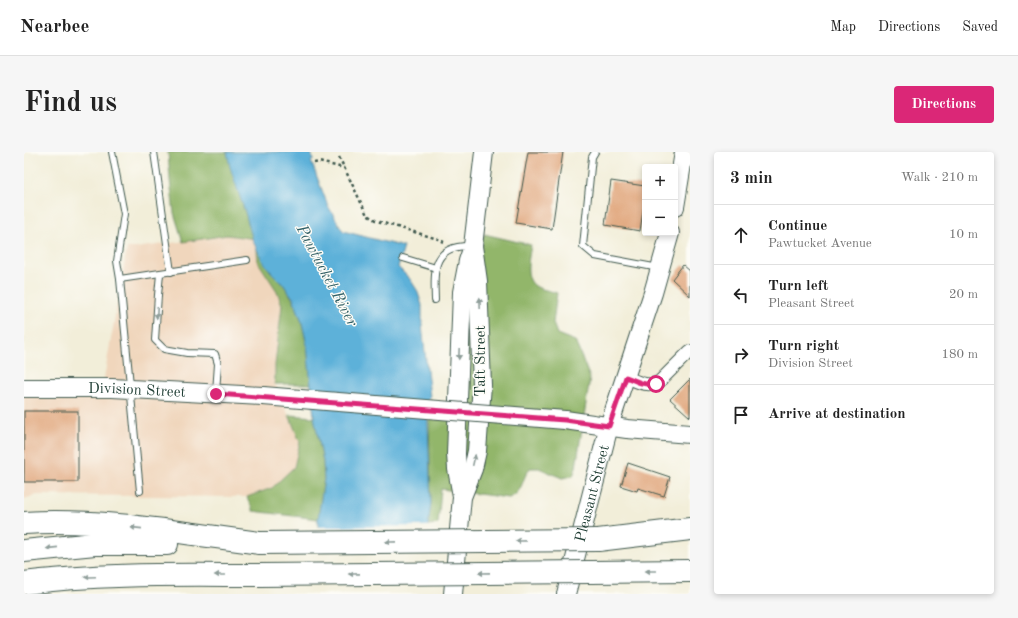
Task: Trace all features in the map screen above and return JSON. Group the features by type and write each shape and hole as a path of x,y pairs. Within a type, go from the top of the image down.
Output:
{"highway":[{"path":"24,523 52,522 108,525 259,543"},
{"path":"598,540 690,529"},
{"path":"24,551 95,544 598,540 690,542"},
{"path":"24,583 126,575 690,571"}],"street":[{"name":"Taft Street","path":"462,497 457,469 461,303 465,275 473,246 484,152"},
{"path":"676,200 684,152"},
{"name":"Pleasant Street","path":"566,594 609,426 661,268 669,236"},
{"name":"Taft Street","path":"452,594 462,497 473,469 479,432 482,362 478,281 473,246"},
{"path":"626,377 643,384 656,384 690,352"},
{"name":"Division Street","path":"24,388 131,388 263,396 565,420 647,431 690,434"},
{"path":"457,430 479,432"}],"lane":[{"path":"112,152 124,214 117,261 131,388 140,491"},
{"path":"154,152 171,272"},
{"path":"595,152 592,157 583,246 595,256 661,268"},
{"path":"435,300 436,268 442,254 455,247 473,246"},
{"path":"403,258 436,268"},
{"path":"120,280 247,260"},
{"path":"160,274 156,340 164,349 186,353 215,354 218,364 216,394"}],"path":[{"path":"339,157 367,215 377,221 438,239 444,242 447,250"},
{"path":"314,163 319,162 344,169"}],"shaded area":[{"path":"227,235 256,239 258,262 277,291 282,305 275,365 275,384 300,442 294,467 272,488 247,497 37,495 24,499 24,390 102,390 127,248"}],"green space":[{"path":"168,152 245,152 283,284 297,308 301,320 311,384 275,384 275,365 282,305 277,291 258,262 256,239 227,235 183,242 174,213"},
{"path":"484,234 531,245 528,263 528,275 530,280 539,288 557,293 553,323 557,334 575,341 590,378 576,467 573,476 562,478 539,468 530,468 520,489 509,498 441,489 438,524 428,525 431,503 429,415 450,406 475,273"},
{"path":"289,415 314,417 323,461 324,479 318,519 253,511 247,497 272,488 294,467 300,442"}],"water":[{"name":"Pawtucket River","path":"227,152 311,152 313,160 311,161 328,206 343,231 404,247 398,267 410,279 417,290 422,305 422,325 430,397 427,402 431,503 419,594 318,537 318,519 324,479 323,461 314,417 307,345 301,319 293,298 262,260 253,241 230,167"}],"pier":[{"path":"430,526 421,594 311,594 316,556 316,527"}],"building":[{"path":"528,152 563,152 552,229 516,223"},
{"path":"611,181 642,186 642,218 640,231 605,225"},
{"path":"683,265 690,271 690,296 672,279"},
{"path":"690,379 690,417 670,399"},
{"path":"24,411 78,411 78,482 24,482"},
{"path":"628,463 670,477 664,496 638,488 637,491 621,486"}],"route":[{"path":"216,394 263,396 565,420 609,426 626,377 643,384 656,384"}]}
